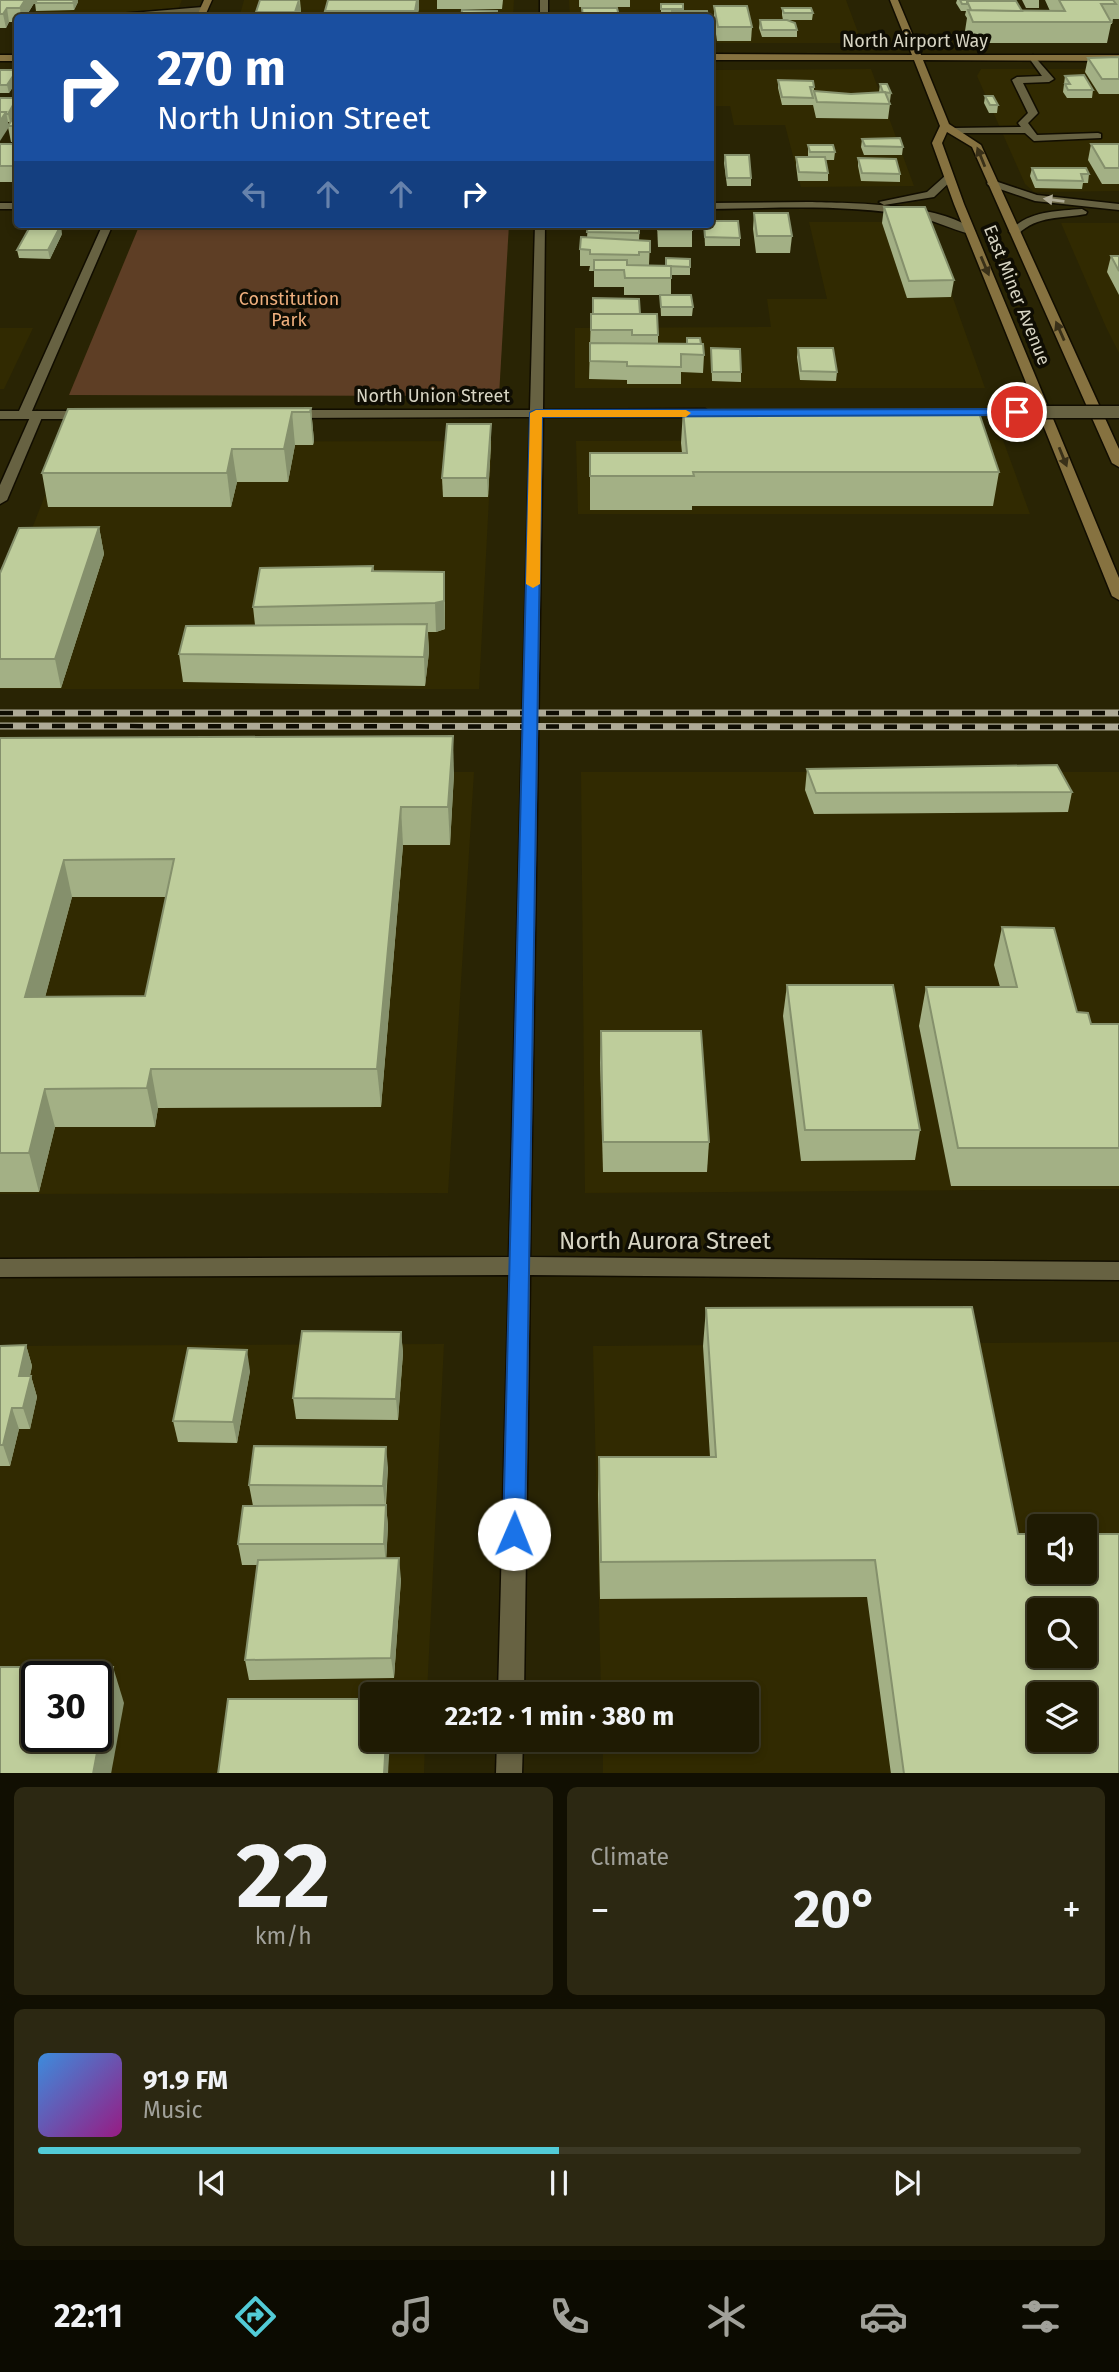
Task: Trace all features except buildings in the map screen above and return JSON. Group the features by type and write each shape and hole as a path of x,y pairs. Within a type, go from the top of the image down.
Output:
{"main road":[{"path":"202,14 208,0"},
{"name":"East Miner Avenue","path":"894,0 949,128 976,145 1119,463"},
{"name":"North Airport Way","path":"714,57 1119,58"},
{"name":"East Miner Avenue","path":"949,128 937,143 949,178 1119,596"}],"street":[{"path":"1033,58 1049,79 1017,80 1033,113 1023,122 1034,138 1098,136"},
{"path":"949,128 1029,130"},
{"path":"839,207 919,199 943,187 949,178"},
{"path":"992,183 1035,198 1119,207"},
{"path":"714,206 839,207 939,217 970,231"},
{"path":"1014,232 1021,223 1037,217 1119,207"},
{"path":"0,499 106,228"},
{"path":"510,1682 540,228"},
{"path":"985,412 1119,412"},
{"name":"North Union Street","path":"273,414 716,413"},
{"path":"0,415 106,415"},
{"name":"North Aurora Street","path":"0,1268 519,1266 1119,1271"},
{"path":"509,1773 510,1752"}],"shaded area":[{"path":"41,0 182,0 176,14 33,14"},
{"path":"244,0 514,0 513,14 240,14"},
{"path":"569,0 846,0 862,43 714,43 714,14 570,14"},
{"path":"871,69 914,186 801,187 785,125 734,125 730,106 714,106 714,70"},
{"path":"981,69 1119,69 1119,191 1034,192 1025,184 977,76"},
{"path":"809,222 926,222 985,388 575,388 575,328 771,327 767,299 827,299"},
{"path":"1061,223 1119,223 1119,353 1106,327"},
{"path":"0,328 33,328 4,389 0,389"},
{"path":"1003,440 1030,514 578,514 576,441"},
{"path":"492,441 479,689 0,689 0,610 66,442"},
{"path":"0,772 474,772 448,1193 0,1194"},
{"path":"581,772 1119,772 1119,1189 585,1193"},
{"path":"1119,1342 1119,1773 603,1773 603,1752 759,1752 759,1682 601,1682 593,1346"},
{"path":"444,1344 428,1682 360,1682 360,1752 425,1752 424,1773 0,1773 0,1346"}],"green space":[{"name":"Constitution Park","path":"138,228 509,228 499,396 69,395"}],"railway":[{"path":"0,713 1119,713"},
{"path":"0,726 1119,727"}],"slow traffic":[{"path":"533,584 536,413 686,413"}],"route":[{"path":"514,1534 536,413 1017,412"}]}
